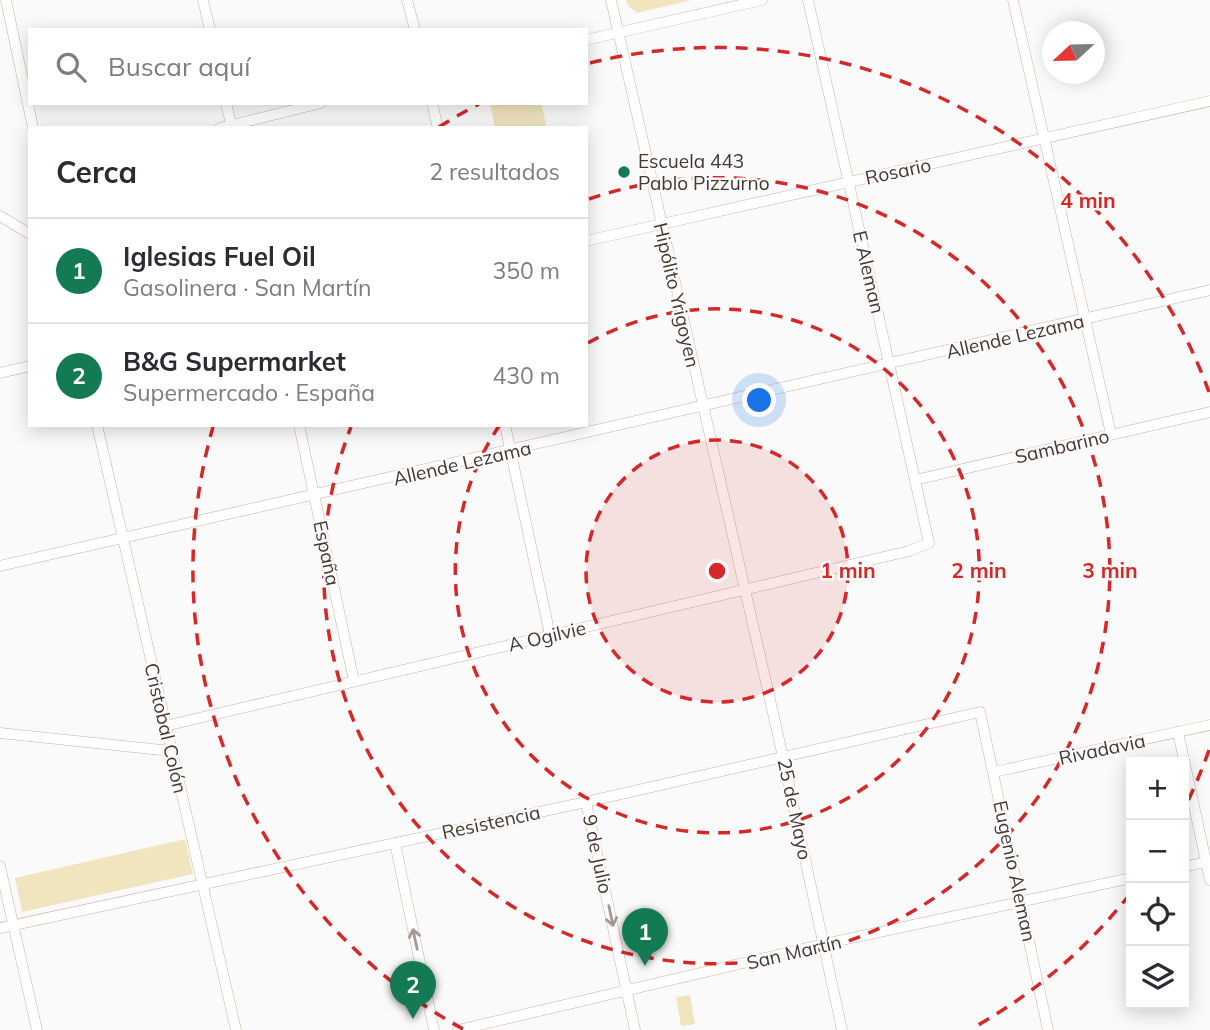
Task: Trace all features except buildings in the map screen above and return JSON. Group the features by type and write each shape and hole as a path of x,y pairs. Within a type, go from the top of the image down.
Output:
{"street":[{"path":"6,0 28,104"},
{"path":"203,0 210,28"},
{"path":"407,0 414,28"},
{"name":"Hipólito Yrigoyen","path":"611,0 743,590"},
{"path":"588,40 762,0"},
{"name":"E Aleman","path":"808,0 929,543"},
{"path":"1013,0 1111,434"},
{"name":"Rosario","path":"588,241 1210,101"},
{"path":"28,105 33,126"},
{"path":"226,105 232,126"},
{"path":"236,126 314,105"},
{"path":"432,105 438,126"},
{"path":"0,216 28,233"},
{"name":"Allende Lezama","path":"0,566 511,452 1210,290"},
{"path":"0,373 28,366"},
{"name":"Sambarino","path":"915,480 1210,412"},
{"name":"Cristobal Colón","path":"97,427 236,1030"},
{"name":"España","path":"299,427 354,681"},
{"path":"505,427 550,635"},
{"name":"A Ogilvie","path":"165,726 909,551 929,543"},
{"name":"25 de Mayo","path":"743,590 783,757 842,1030"},
{"name":"Resistencia","path":"0,928 586,802 980,712"},
{"name":"Eugenio Aleman","path":"980,712 1048,1030"},
{"name":"Rivadavia","path":"994,772 1210,725"},
{"path":"1178,732 1210,880"},
{"path":"0,733 171,751"},
{"name":"9 de Julio","path":"586,802 635,1030"},
{"path":"395,843 434,1030"},
{"path":"1189,866 1208,862"},
{"path":"0,866 37,1030"},
{"name":"San Martín","path":"458,1030 824,944 1126,879"}],"shaded area":[{"path":"626,0 692,0 637,13 628,6"},
{"path":"490,105 541,105 547,126 495,126"},
{"path":"185,839 193,874 22,912 15,878"},
{"path":"690,995 695,1024 681,1026 676,997"}],"place":[{"name":"Escuela 443 Pablo Pizzurno","path":"624,172"},
{"name":"Iglesias Fuel Oil","path":"645,966"},
{"name":"B&G Supermarket","path":"413,1019"}]}
